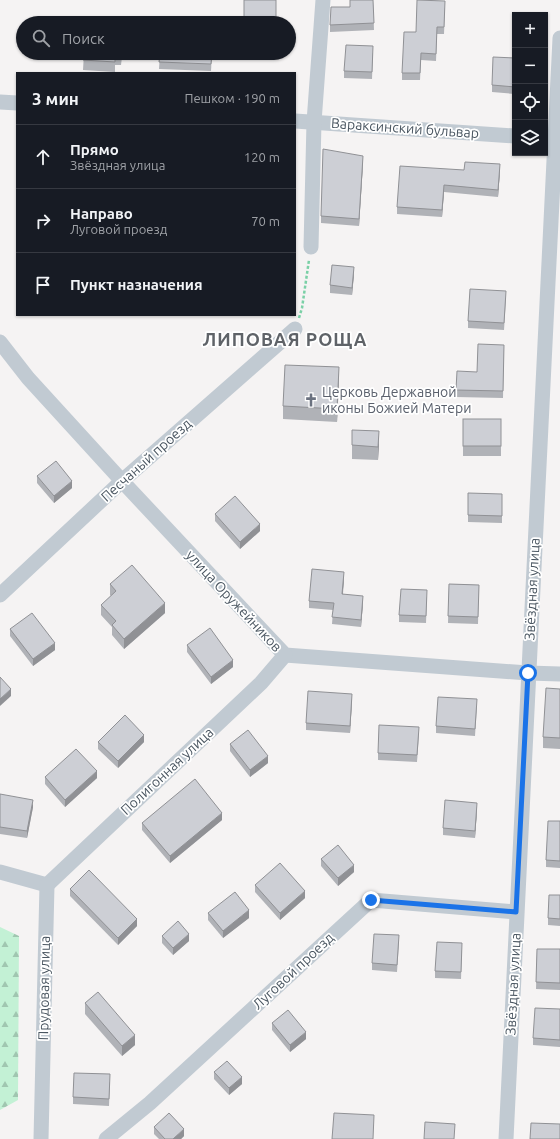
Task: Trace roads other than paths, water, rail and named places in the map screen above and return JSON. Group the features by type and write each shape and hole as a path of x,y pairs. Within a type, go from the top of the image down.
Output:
{"street":[{"path":"311,247 314,122 323,0"},
{"name":"Звёздная улица","path":"506,1139 553,138 560,38"},
{"path":"0,102 16,103"},
{"name":"Вараксинский бульвар","path":"296,121 512,136"},
{"name":"Песчаный проезд","path":"0,595 122,481 295,328"},
{"name":"улица Оружейников","path":"0,342 28,378 285,655 528,673 560,674"},
{"name":"Полигонная улица","path":"47,885 261,683 285,655"},
{"path":"0,872 47,885"},
{"name":"Прудовая улица","path":"41,1139 47,885"},
{"name":"Луговой проезд","path":"106,1139 150,1103 371,900 516,912"}],"place":[{"name":"Церковь Державной иконы Божией Матери","path":"311,400"}],"district":[{"name":"ЛИПОВАЯ РОЩА","path":"285,339"}]}
